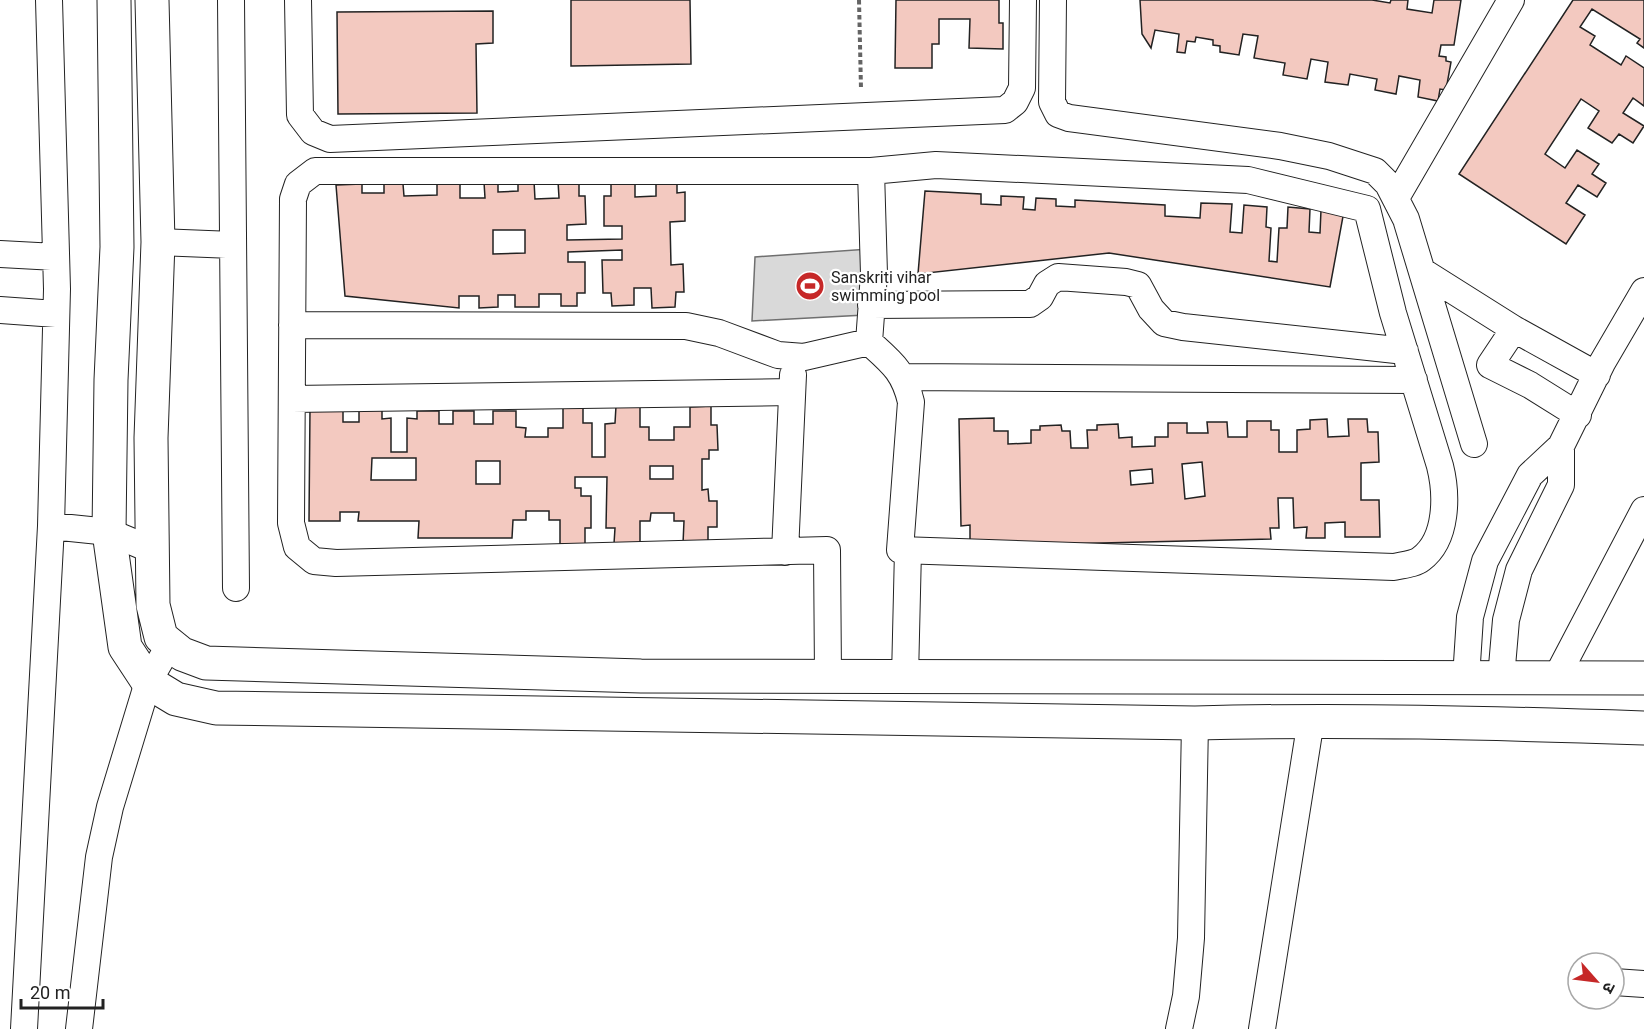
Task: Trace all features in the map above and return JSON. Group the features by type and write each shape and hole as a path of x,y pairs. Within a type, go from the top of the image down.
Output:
{"street":[{"path":"24,1029 51,526 56,257 49,0"},
{"path":"114,0 117,247 111,380 109,532 125,647 148,682 176,699 216,708 1195,723 1311,720 1460,721 1644,728"},
{"path":"152,0 158,242 151,438 153,605 161,638 182,654 206,663 641,676 1644,678"},
{"path":"231,0 236,588"},
{"path":"286,0 298,0 300,115 313,132 330,139 1005,110 1015,102 1022,88 1023,0"},
{"path":"1053,0 1052,102 1058,114 1069,118 1281,146 1329,156 1375,171 1388,184 1406,219 1474,444"},
{"path":"1396,198 1511,0"},
{"path":"828,676 827,550 336,563 314,561 297,547 291,523 293,199 298,184 315,171 871,171 936,165 1248,180 1367,209 1393,313 1444,483 1444,508 1439,530 1431,549 1420,561 1394,567 900,550 911,402 907,384 898,368 869,342"},
{"path":"869,342 874,274 871,171"},
{"path":"158,242 233,245"},
{"path":"0,254 56,257"},
{"path":"1422,270 1514,329 1597,375"},
{"path":"871,305 1030,304 1040,297 1047,284 1058,278 1126,282 1138,285 1151,309 1164,323 1405,351"},
{"path":"1466,678 1470,617 1485,561 1530,475 1561,446 1597,375 1636,319 1644,291"},
{"path":"0,310 56,314"},
{"path":"292,325 686,326 719,333 778,355 804,357 869,342"},
{"path":"1514,329 1490,365 1530,385 1578,415"},
{"path":"785,552 794,356"},
{"path":"903,377 1414,380"},
{"path":"292,399 792,392"},
{"path":"1501,678 1506,620 1519,570 1561,485 1561,446"},
{"path":"1556,678 1644,510"},
{"path":"51,526 109,532 152,550"},
{"path":"905,676 908,550"},
{"path":"79,1029 99,857 110,807 148,682 170,644"},
{"path":"1262,1029 1311,720"},
{"path":"1179,1029 1186,996 1191,938 1195,723"},
{"path":"1626,983 1644,984"}],"path":[{"path":"859,0 862,117"}],"shaded area":[{"name":"Sanskriti vihar swimming pool","path":"869,249 865,315 752,321 755,257"}],"building":[{"path":"571,0 690,0 691,64 571,66"},
{"path":"896,0 999,0 999,23 1003,23 1003,49 969,48 970,19 939,19 939,44 932,44 932,68 895,68"},
{"path":"1140,0 1372,0 1390,3 1391,0 1408,0 1407,9 1432,13 1434,0 1461,0 1454,45 1441,45 1439,56 1446,57 1446,61 1451,62 1446,90 1440,89 1438,101 1418,97 1420,80 1399,76 1396,94 1375,90 1377,79 1350,74 1348,85 1325,82 1328,62 1311,59 1307,79 1283,75 1285,63 1254,58 1258,36 1243,34 1239,55 1220,52 1220,46 1213,45 1213,40 1196,37 1195,42 1187,41 1185,53 1177,52 1179,34 1155,30 1151,48 1142,34"},
{"path":"1573,0 1644,0 1644,48 1637,43 1640,39 1592,9 1580,27 1595,36 1590,45 1621,65 1626,56 1644,68 1644,106 1633,98 1623,113 1644,126 1633,143 1619,134 1612,143 1588,128 1599,111 1581,99 1545,154 1565,168 1577,150 1599,164 1592,174 1606,183 1597,197 1578,185 1566,203 1585,215 1566,244 1459,174"},
{"path":"493,11 493,43 476,44 477,113 338,114 337,12"},
{"path":"656,179 677,179 677,193 685,192 685,221 670,222 671,265 683,264 684,292 676,292 675,307 652,308 651,288 634,288 634,305 612,306 611,293 603,293 602,260 622,260 622,250 568,252 568,262 585,262 585,293 577,293 577,306 561,306 561,294 539,294 539,307 515,307 515,295 498,295 498,307 479,308 479,296 459,296 459,308 345,296 336,185 362,184 362,193 384,193 384,184 403,184 404,196 437,195 437,183 460,183 460,198 485,198 484,182 498,182 498,192 518,191 518,182 534,181 535,199 559,198 558,181 579,181 579,196 585,196 586,224 567,225 567,240 622,239 622,226 604,226 604,196 611,196 611,180 635,180 635,197 656,196","holes":["493,230 525,230 525,253 493,254"]},
{"path":"925,191 981,194 981,204 1001,205 1001,196 1024,197 1023,209 1035,210 1036,198 1056,199 1056,206 1075,207 1075,200 1165,205 1165,216 1200,218 1201,203 1232,204 1230,232 1242,233 1244,205 1267,207 1266,227 1271,228 1269,261 1277,262 1279,228 1287,228 1288,207 1310,209 1309,232 1320,233 1321,210 1344,211 1330,287 1109,253 918,274"},
{"path":"583,406 583,423 592,423 592,457 605,457 605,424 615,423 616,406 640,407 640,427 649,427 649,440 674,440 674,427 690,427 690,407 711,406 711,425 717,425 718,450 709,450 709,459 702,459 702,490 708,489 709,501 717,501 717,527 708,527 708,544 683,544 684,521 674,521 674,513 651,513 650,521 640,521 640,544 614,544 615,528 606,528 607,477 575,477 575,488 581,488 581,496 591,496 591,528 585,528 585,544 560,544 560,520 549,520 549,511 526,511 526,520 513,520 512,538 418,538 419,521 358,521 359,512 340,512 340,521 309,521 310,408 343,408 343,422 359,422 359,408 382,408 382,419 391,418 391,452 407,452 407,418 417,419 417,411 439,411 439,424 453,424 453,411 474,411 474,424 493,424 493,411 516,411 516,427 526,428 525,437 548,437 548,428 563,428 563,407","holes":["372,458 416,458 416,480 371,480","476,461 500,461 500,484 476,484","650,466 673,466 673,479 650,479"]},
{"path":"994,418 994,431 1008,431 1008,444 1031,443 1031,430 1040,430 1040,426 1061,425 1062,431 1070,431 1071,448 1088,448 1087,430 1097,430 1097,425 1118,424 1119,438 1132,437 1132,447 1155,446 1155,437 1168,437 1168,423 1187,423 1187,433 1208,433 1207,422 1227,422 1228,437 1247,437 1247,421 1271,421 1271,430 1279,430 1279,452 1297,452 1297,430 1310,429 1310,420 1327,419 1328,437 1349,436 1348,419 1367,419 1368,432 1378,432 1379,462 1361,463 1361,500 1379,500 1380,537 1345,537 1345,522 1325,523 1325,538 1306,538 1307,527 1294,528 1293,498 1278,498 1279,528 1270,528 1271,539 970,546 970,525 961,526 959,419","holes":["1202,462 1205,496 1185,499 1182,464","1152,469 1153,483 1131,485 1130,471"]}],"place":[{"name":"Sanskriti vihar swimming pool","path":"810,286"}]}
